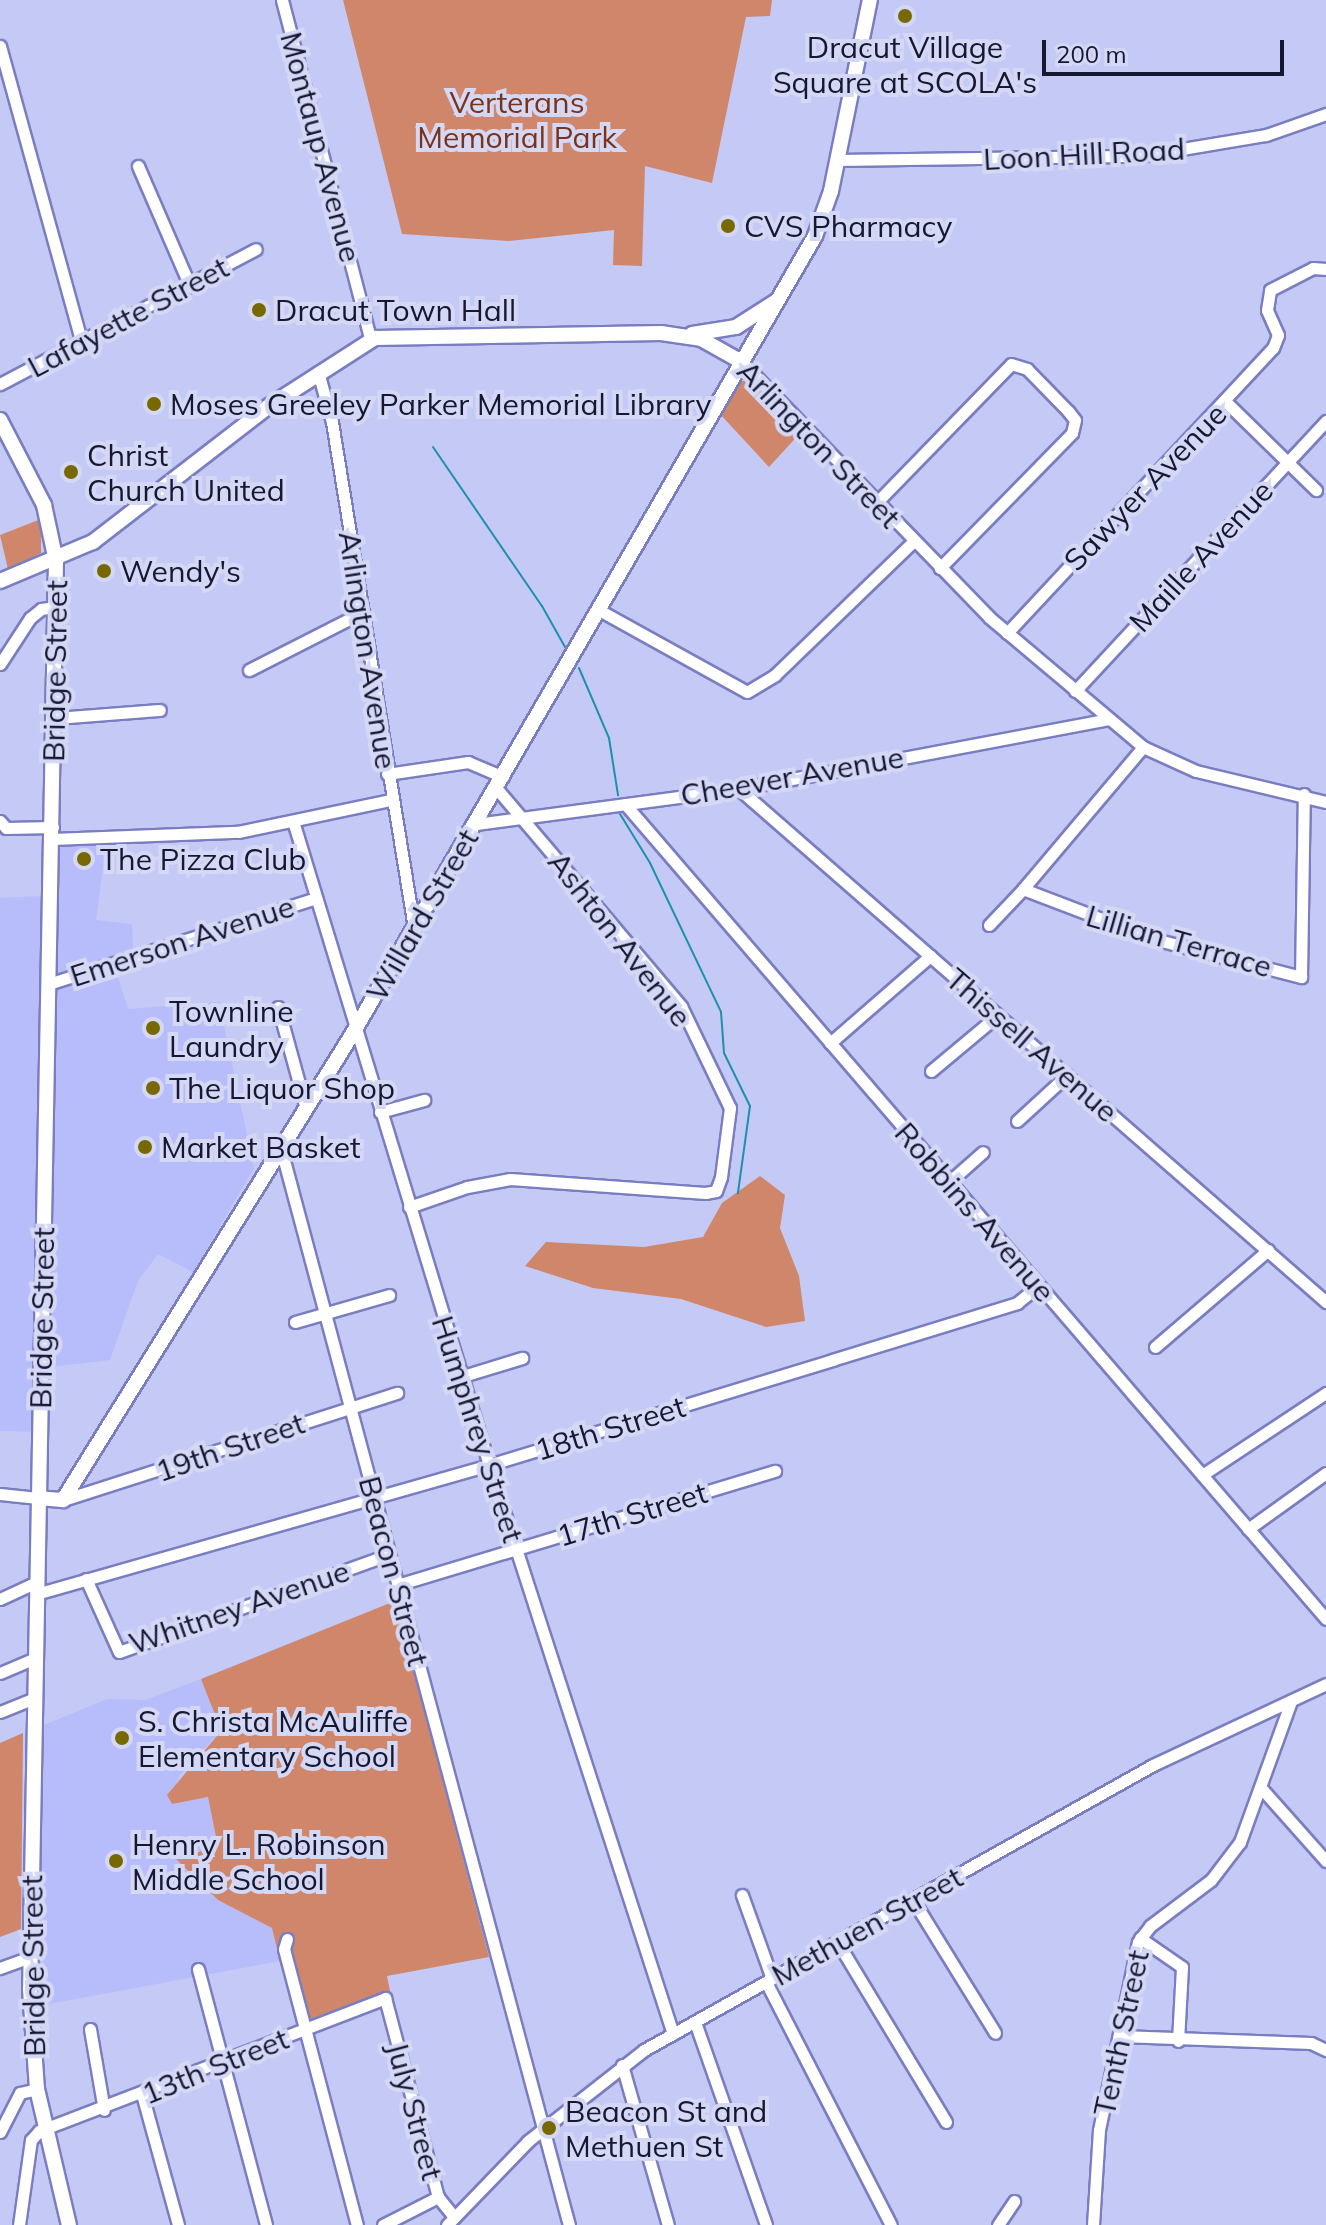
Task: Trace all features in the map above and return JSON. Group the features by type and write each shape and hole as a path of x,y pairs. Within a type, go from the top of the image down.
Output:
{"main road":[{"name":"Willard Street","path":"63,1500 356,1028 815,236 837,160 870,0"},
{"path":"683,335 736,327 778,299"},
{"name":"Arlington Street","path":"0,581 56,561 130,518 212,448 318,372 371,341 405,333 490,338 617,332 683,335 717,345 742,362"},
{"name":"Bridge Street","path":"0,420 44,505 56,561 30,1957 37,2089 69,2225"},
{"path":"38,1498 63,1500"}],"street":[{"name":"Montaup Avenue","path":"282,0 371,341"},
{"path":"0,46 82,343"},
{"name":"Loon Hill Road","path":"837,160 1140,156 1266,135 1326,114"},
{"path":"138,166 190,286"},
{"name":"Lafayette Street","path":"0,384 256,249"},
{"name":"Sawyer Avenue","path":"1007,633 1226,402 1278,338 1267,310 1270,290 1313,268 1326,269"},
{"name":"Arlington Street","path":"742,362 940,568 1007,633 1143,747 1196,771 1304,794 1326,802"},
{"path":"877,502 1011,364 1027,369 1068,411 1075,420 1072,433 940,568"},
{"name":"Arlington Avenue","path":"318,372 332,422 390,800 414,928"},
{"path":"1226,402 1316,490"},
{"name":"Maille Avenue","path":"1075,691 1326,421"},
{"path":"599,610 747,692 775,675 914,541"},
{"path":"0,664 30,618 41,609 56,607"},
{"path":"249,670 363,612"},
{"path":"55,718 160,710"},
{"name":"Cheever Avenue","path":"476,824 739,789 1108,719"},
{"path":"989,925 1143,747"},
{"path":"387,774 468,762 500,782"},
{"name":"Ashton Avenue","path":"409,1207 467,1187 510,1179 712,1192 721,1177 730,1108 687,1016 523,817 500,782"},
{"name":"Thissell Avenue","path":"739,789 1326,1302"},
{"name":"Lillian Terrace","path":"1023,889 1154,939 1301,977 1304,794"},
{"path":"0,821 6,828 52,833 184,836 293,821 390,800"},
{"name":"Robbins Avenue","path":"625,804 1326,1619"},
{"name":"Humphrey Street","path":"293,821 489,1465 673,2034"},
{"name":"Emerson Avenue","path":"48,984 316,898"},
{"path":"830,1043 930,956"},
{"path":"278,1007 306,1109"},
{"path":"931,1071 998,1015"},
{"path":"1017,1121 1067,1075"},
{"path":"380,1112 424,1100"},
{"name":"Beacon Street","path":"281,1149 569,2225"},
{"path":"949,1182 983,1152"},
{"path":"1155,1347 1268,1250"},
{"name":"18th Street","path":"0,1599 86,1579 489,1465 1017,1303 1038,1286"},
{"path":"295,1322 389,1295"},
{"path":"463,1376 522,1358"},
{"name":"19th Street","path":"63,1500 397,1393"},
{"path":"1202,1475 1326,1393"},
{"name":"17th Street","path":"397,1585 775,1471"},
{"path":"1248,1529 1326,1473"},
{"path":"0,1494 38,1498"},
{"name":"Whitney Avenue","path":"86,1579 119,1652 389,1554"},
{"path":"0,1673 36,1658"},
{"name":"Methuen Street","path":"451,2221 543,2128 622,2065 1153,1765 1326,1684"},
{"path":"0,1712 35,1698"},
{"name":"Tenth Street","path":"1093,2225 1099,2130 1140,1938 1215,1876 1240,1842 1262,1789 1291,1701"},
{"path":"1262,1789 1326,1861"},
{"path":"742,1895 769,1981 891,2225"},
{"path":"913,1900 995,2033"},
{"path":"1140,1938 1181,1965 1178,2041"},
{"path":"287,1939 284,1949 357,2225"},
{"path":"838,1943 946,2122"},
{"path":"0,1968 30,1957"},
{"path":"198,1969 266,2225"},
{"name":"13th Street","path":"44,2129 104,2110 385,1998"},
{"name":"July Street","path":"385,1998 438,2197 451,2221"},
{"path":"695,2022 766,2225"},
{"path":"90,2029 104,2110"},
{"path":"1120,2036 1178,2041 1311,2043 1326,2050"},
{"path":"622,2065 668,2225"},
{"path":"0,2132 20,2093 37,2089"},
{"path":"142,2094 178,2225"},
{"path":"19,2225 31,2140 44,2129"},
{"path":"383,2225 438,2197"},
{"path":"998,2225 1014,2201"}],"shaded area":[{"path":"106,843 96,920 132,924 133,952 115,967 128,1009 219,1002 254,1168 193,1272 158,1254 138,1281 110,1360 51,1367 49,1432 0,1431 0,898 42,896 44,845"},
{"path":"201,1679 227,1724 179,1776 172,1804 208,1797 218,1848 176,1858 218,1900 272,1928 280,1961 38,2006 44,1725 107,1699 145,1700"}],"green space":[{"name":"Verterans Memorial Park","path":"343,0 772,0 770,16 746,17 712,183 645,166 642,266 613,265 614,230 509,241 402,234"},
{"path":"750,379 803,430 769,467 720,414 739,382"},
{"path":"41,519 41,553 8,569 0,535"},
{"path":"760,1176 785,1195 780,1228 799,1276 805,1321 766,1327 681,1299 593,1288 525,1266 546,1242 644,1247 703,1237 722,1203"},
{"path":"395,1601 489,1957 387,1976 390,1991 308,2020 291,1959 280,1961 272,1928 218,1900 175,1858 218,1847 208,1797 172,1804 167,1795 227,1724 214,1712 201,1679"},
{"path":"23,1733 21,1929 0,1937 0,1743"}],"waterway":[{"path":"433,447 542,606 565,647"},
{"path":"579,668 609,738 618,795"},
{"path":"620,814 650,863 721,1012 724,1053 750,1106 738,1193"}],"place":[{"name":"Dracut Village Square at SCOLA's","path":"905,16"},
{"name":"CVS Pharmacy","path":"728,226"},
{"name":"Dracut Town Hall","path":"259,310"},
{"name":"Moses Greeley Parker Memorial Library","path":"154,404"},
{"name":"Christ Church United","path":"71,472"},
{"name":"Wendy's","path":"104,571"},
{"name":"The Pizza Club","path":"84,859"},
{"name":"Townline Laundry","path":"153,1028"},
{"name":"The Liquor Shop","path":"153,1088"},
{"name":"Market Basket","path":"145,1147"},
{"name":"S. Christa McAuliffe Elementary School","path":"122,1738"},
{"name":"Henry L. Robinson Middle School","path":"116,1861"},
{"name":"Beacon St and Methuen St","path":"549,2128"}]}
